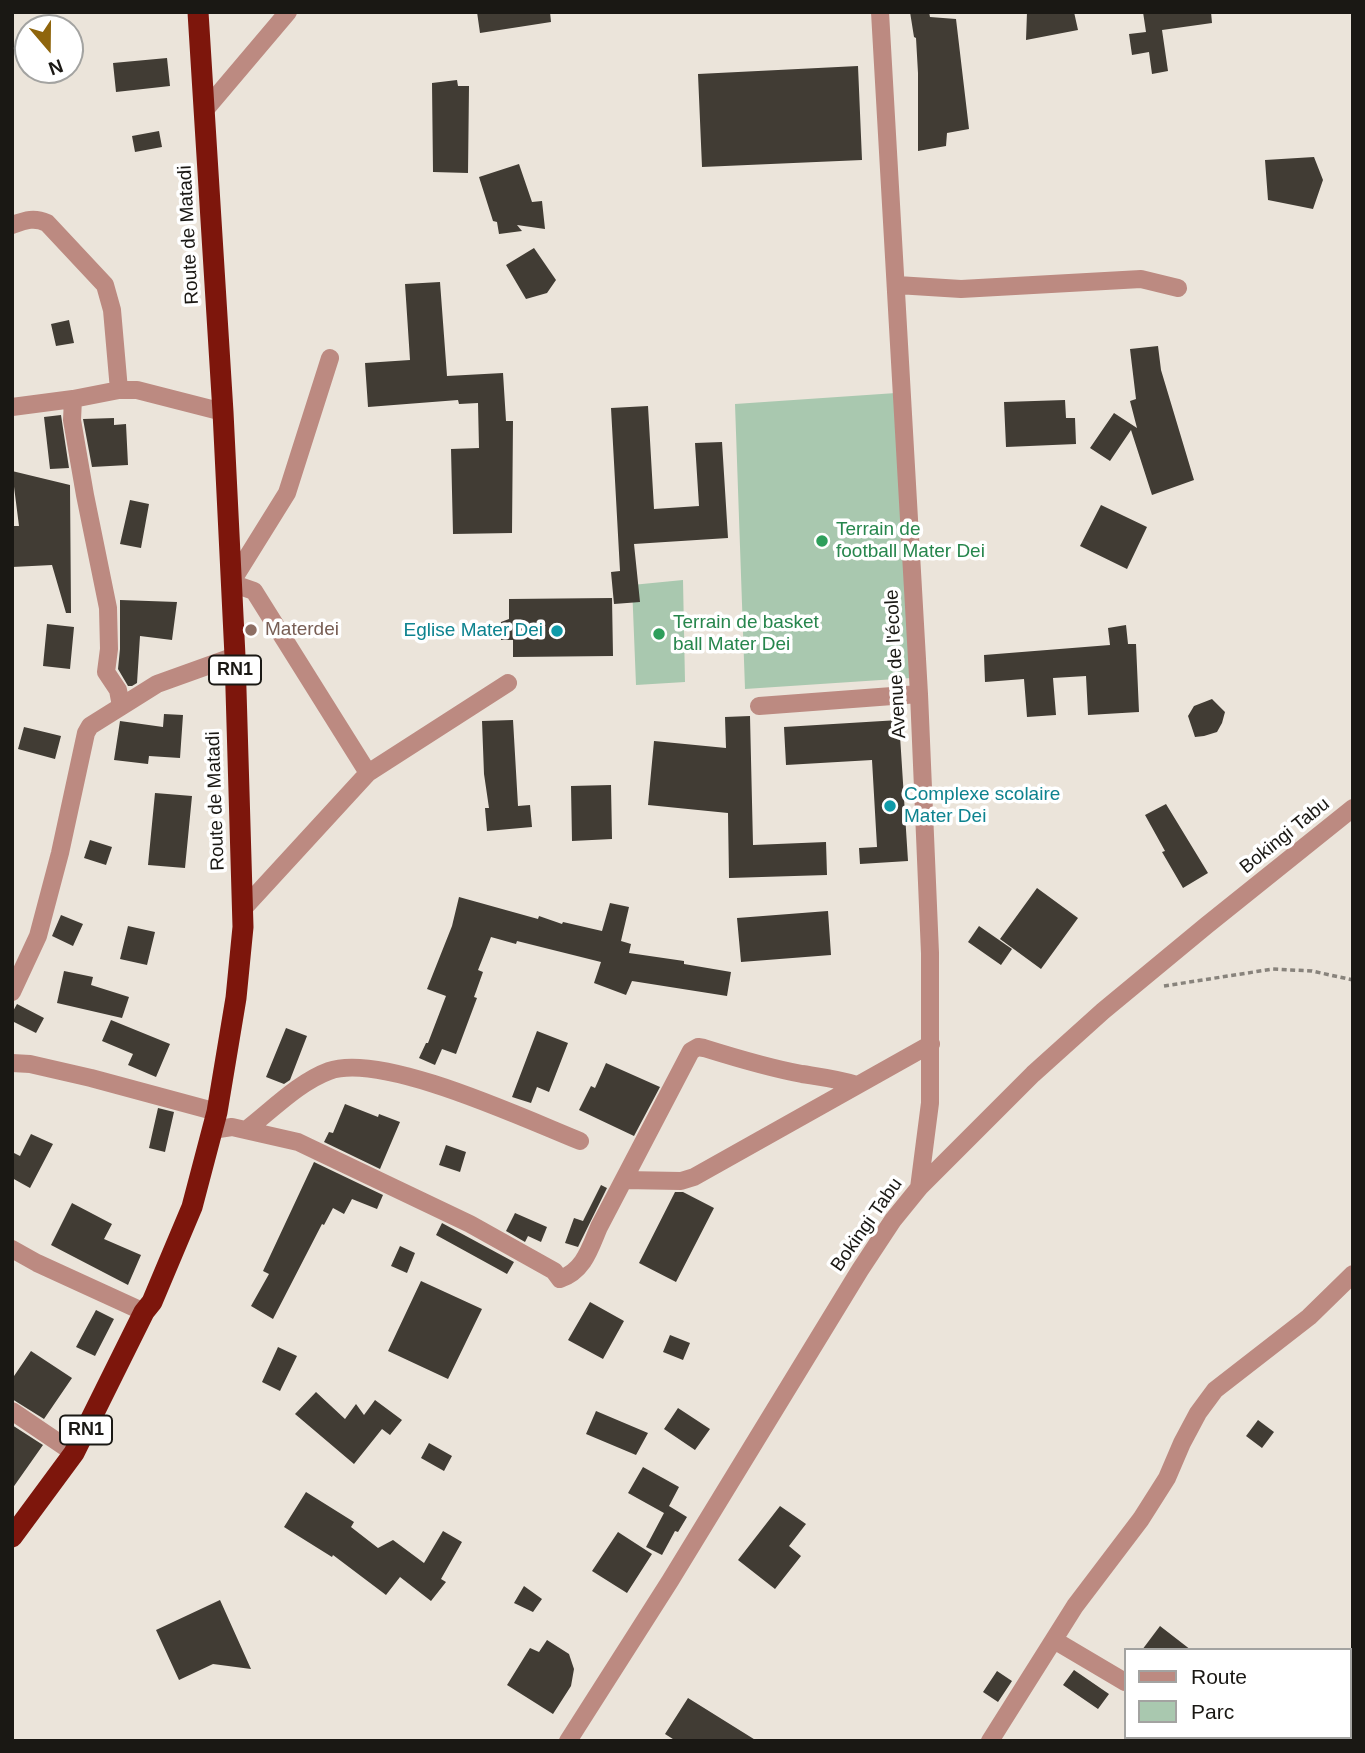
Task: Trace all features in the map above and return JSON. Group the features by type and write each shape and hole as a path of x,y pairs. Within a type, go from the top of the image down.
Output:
{"highway":[{"name":"Route de Matadi","path":"12,1537 74,1453 144,1312 152,1302 192,1207 215,1121 236,998 243,909 235,656 198,12"}],"street":[{"path":"205,110 288,12"},
{"name":"Avenue de l'école","path":"880,12 919,694 930,953 930,1104 919,1188"},
{"path":"12,225 28,219 47,223 104,285 112,310 119,390"},
{"path":"897,285 961,289 1141,279 1178,288"},
{"path":"330,358 287,493 231,583 254,591 368,773"},
{"path":"12,407 119,390 137,390 223,412"},
{"path":"73,399 72,419 108,608 109,649 106,672 118,690 121,706"},
{"path":"12,992 38,936 60,853 86,733 95,721 157,684 235,656"},
{"path":"243,909 368,773 508,683"},
{"path":"759,706 919,694"},
{"name":"Bokingi Tabu","path":"568,1741 670,1581 860,1269 893,1220 919,1188 1033,1074 1127,992 1353,808"},
{"path":"624,1180 681,1181 694,1177 931,1044"},
{"path":"12,1063 30,1064 91,1078 232,1127 298,1142 470,1224 554,1271 560,1279 580,1266 691,1051 698,1047 856,1085"},
{"path":"246,1130 307,1083 344,1067 372,1068 455,1092 580,1141"},
{"path":"12,1249 144,1312"},
{"path":"990,1741 1075,1606 1141,1519 1167,1478 1198,1413 1215,1390 1309,1317 1353,1274"},
{"path":"12,1411 74,1453"},
{"path":"1054,1640 1124,1681"}],"path":[{"path":"1127,992 1273,969 1312,971 1353,980"}],"green space":[{"name":"Terrain de football Mater Dei","path":"896,393 911,678 745,689 735,404"},
{"name":"Terrain de basket ball Mater Dei","path":"683,580 685,682 636,685 632,585"}],"building":[{"path":"477,12 550,12 551,22 480,33"},
{"path":"910,12 929,12 930,17 956,19 969,129 947,133 946,146 918,151 916,38"},
{"path":"1027,12 1074,12 1078,30 1026,40"},
{"path":"1143,12 1211,12 1212,23 1162,30 1168,71 1152,74 1149,52 1132,55 1129,34 1146,32"},
{"path":"167,58 170,86 116,92 113,63"},
{"path":"858,66 862,160 702,167 698,74"},
{"path":"457,80 458,86 469,86 468,173 433,172 432,83"},
{"path":"159,131 162,147 135,152 132,136"},
{"path":"1314,157 1323,180 1313,209 1268,200 1265,160"},
{"path":"519,164 532,202 542,201 545,229 517,225 522,231 499,234 479,177"},
{"path":"534,248 556,280 547,293 526,299 506,265"},
{"path":"440,282 447,376 503,373 506,421 513,421 512,533 453,534 451,449 479,448 478,403 459,404 458,400 368,407 365,363 410,360 405,284"},
{"path":"69,320 74,343 56,346 51,324"},
{"path":"1158,346 1161,370 1194,480 1152,495 1131,430 1110,461 1090,448 1114,413 1137,428 1130,401 1136,399 1130,349"},
{"path":"1065,400 1066,418 1075,418 1076,444 1006,447 1004,402"},
{"path":"648,406 654,509 699,506 695,443 722,442 728,538 634,544 640,602 614,604 611,572 620,571 611,408"},
{"path":"61,415 69,468 50,469 44,417"},
{"path":"114,418 114,425 126,424 128,465 92,467 83,419"},
{"path":"12,471 70,485 71,613 66,613 52,565 12,567 12,526 19,526"},
{"path":"130,500 149,504 141,548 120,544"},
{"path":"1101,505 1147,527 1127,569 1080,546"},
{"name":"Eglise Mater Dei","path":"612,598 613,656 513,657 513,640 501,640 501,622 509,619 509,599"},
{"path":"120,600 177,602 172,640 140,636 137,683 132,686 128,686 118,669"},
{"path":"47,624 74,627 70,669 43,666"},
{"path":"1126,625 1128,644 1136,644 1139,712 1088,715 1086,676 1053,678 1056,715 1027,717 1024,679 985,682 984,655 1110,645 1108,628"},
{"path":"1212,699 1225,712 1222,723 1217,732 1195,737 1188,716 1194,706"},
{"path":"164,714 183,715 180,758 149,756 148,764 114,760 120,721 163,727"},
{"path":"750,716 753,845 826,842 827,875 729,878 728,813 648,805 654,741 726,748 725,717"},
{"path":"513,720 518,806 530,805 532,827 487,831 485,808 489,808 484,774 482,721"},
{"name":"Complexe scolaire Mater Dei","path":"899,720 908,861 860,864 859,848 877,847 872,760 786,765 784,727"},
{"path":"24,727 61,736 55,759 18,749"},
{"path":"611,785 612,839 572,841 571,786"},
{"path":"155,793 192,796 185,868 148,865"},
{"path":"1166,804 1208,873 1183,888 1145,815"},
{"path":"90,840 112,847 106,865 84,858"},
{"path":"1037,888 1078,918 1041,969 1000,939"},
{"path":"459,897 538,919 539,916 562,924 563,922 602,931 610,903 629,907 621,941 631,944 629,953 684,961 684,964 731,972 727,996 632,981 626,995 594,983 601,962 491,937 478,970 483,972 474,997 477,998 456,1054 442,1049 435,1065 419,1058 428,1043 446,996 427,989 452,926"},
{"path":"828,911 831,955 741,962 737,918"},
{"path":"61,915 83,924 73,946 52,936"},
{"path":"128,926 155,932 147,965 120,959"},
{"path":"979,926 1012,949 1001,965 968,942"},
{"path":"64,971 93,977 91,985 129,997 122,1018 57,1003"},
{"path":"17,1004 44,1018 36,1033 12,1021 12,1013"},
{"path":"111,1020 170,1044 156,1077 128,1065 133,1054 102,1041"},
{"path":"286,1028 307,1036 290,1080 284,1084 266,1077"},
{"path":"537,1031 568,1043 549,1092 537,1087 531,1103 512,1097"},
{"path":"606,1063 660,1087 634,1136 579,1110 591,1086 595,1088"},
{"path":"345,1104 400,1122 380,1169 324,1142 329,1132 333,1133"},
{"path":"158,1108 174,1112 165,1152 149,1148"},
{"path":"31,1134 53,1144 30,1188 12,1178 12,1152 20,1156"},
{"path":"446,1145 466,1152 460,1172 439,1165"},
{"path":"314,1162 383,1195 377,1209 352,1199 344,1214 333,1208 273,1319 251,1306 269,1274 263,1271"},
{"path":"601,1185 607,1188 578,1247 565,1243 574,1218 583,1221"},
{"path":"675,1192 683,1192 714,1208 676,1282 639,1263"},
{"path":"72,1203 112,1224 104,1239 141,1255 128,1285 51,1245"},
{"path":"515,1213 547,1227 541,1242 528,1236 525,1242 506,1231"},
{"path":"442,1223 514,1262 507,1274 436,1235"},
{"path":"400,1246 415,1253 407,1273 391,1266"},
{"path":"421,1281 482,1309 448,1379 388,1351"},
{"path":"590,1302 624,1321 603,1359 568,1340"},
{"path":"96,1310 114,1319 95,1356 76,1347"},
{"path":"670,1335 690,1343 683,1360 663,1352"},
{"path":"278,1347 297,1356 280,1391 262,1382"},
{"path":"31,1351 72,1378 44,1419 12,1399 12,1379"},
{"path":"316,1392 345,1419 356,1404 364,1415 375,1400 402,1420 390,1435 382,1429 354,1464 295,1414"},
{"path":"678,1408 710,1429 695,1450 664,1429"},
{"path":"596,1411 648,1433 636,1455 586,1434"},
{"path":"1258,1420 1274,1432 1262,1448 1246,1436"},
{"path":"12,1425 43,1445 12,1489"},
{"path":"429,1443 452,1456 444,1471 421,1458"},
{"path":"643,1467 679,1487 669,1506 687,1517 678,1532 675,1531 662,1555 646,1547 664,1513 628,1493"},
{"path":"306,1492 354,1522 351,1527 378,1548 393,1540 424,1563 443,1531 462,1542 441,1579 446,1582 431,1601 400,1577 386,1595 333,1555 332,1557 284,1527"},
{"path":"780,1506 806,1524 789,1546 801,1556 775,1589 738,1560"},
{"path":"618,1532 652,1554 627,1593 592,1571"},
{"path":"524,1586 542,1599 533,1612 514,1603"},
{"path":"220,1600 251,1669 213,1664 179,1680 156,1630"},
{"path":"1160,1626 1188,1648 1144,1648"},
{"path":"547,1640 569,1654 574,1669 571,1686 553,1714 507,1685 530,1648 539,1652"},
{"path":"1074,1670 1109,1694 1098,1709 1063,1685"},
{"path":"997,1671 1012,1681 998,1702 983,1692"},
{"path":"688,1698 757,1741 676,1741 665,1734"}],"place":[{"name":"Terrain de football Mater Dei","path":"822,541"},
{"name":"Materdei","path":"251,630"},
{"name":"Eglise Mater Dei","path":"557,631"},
{"name":"Terrain de basket ball Mater Dei","path":"659,634"},
{"name":"Complexe scolaire Mater Dei","path":"890,806"}]}
